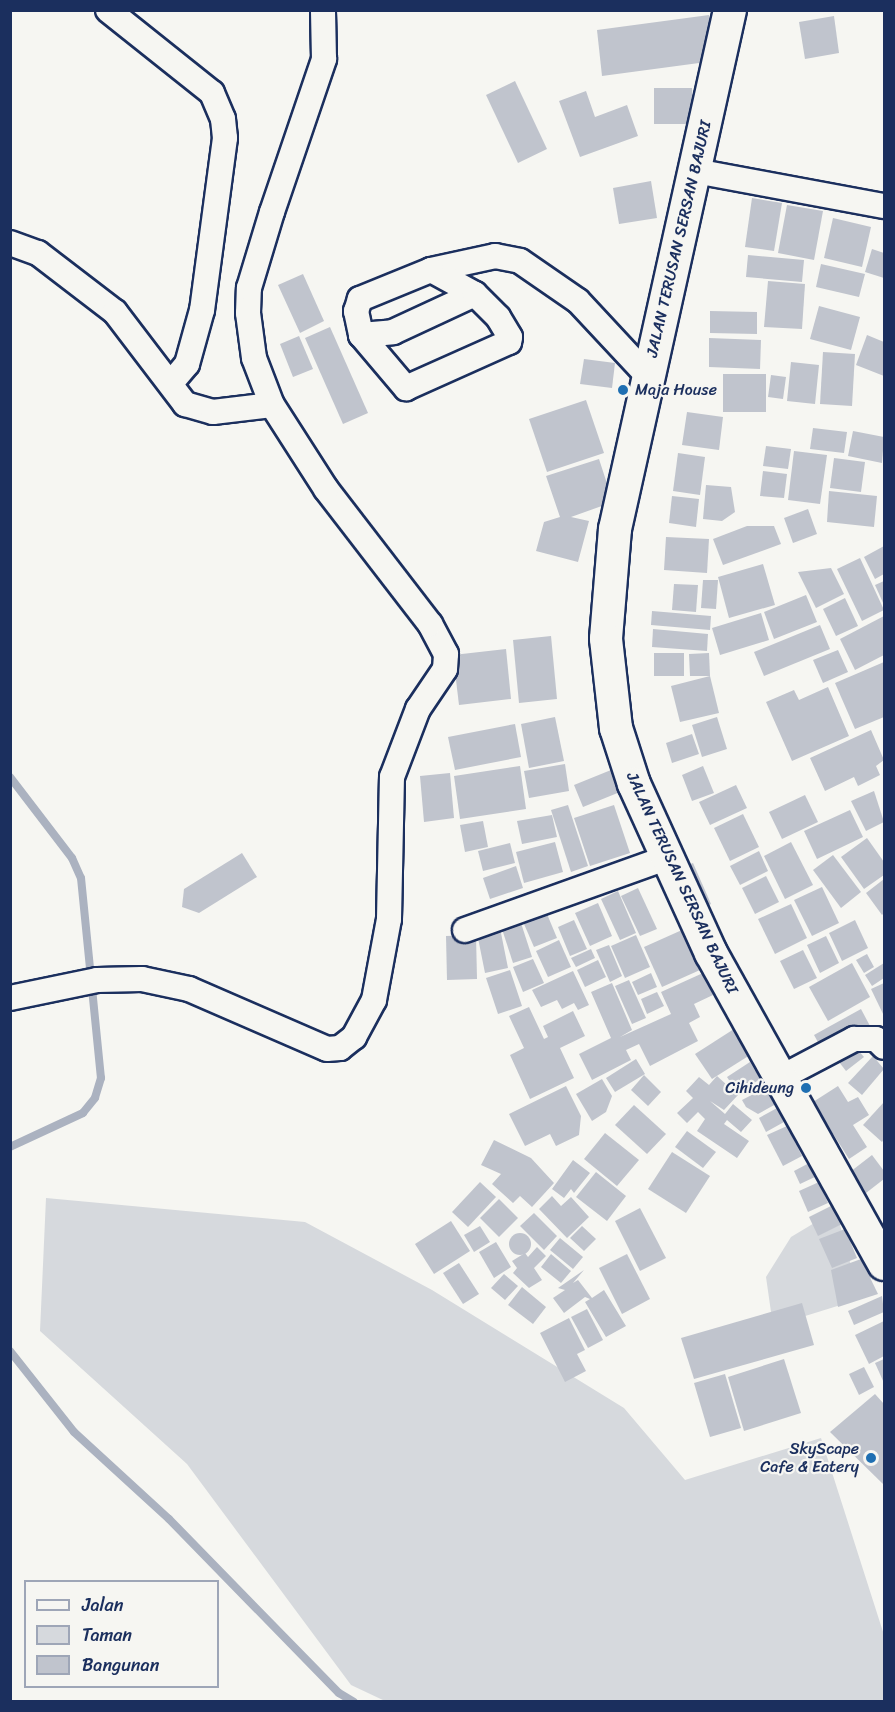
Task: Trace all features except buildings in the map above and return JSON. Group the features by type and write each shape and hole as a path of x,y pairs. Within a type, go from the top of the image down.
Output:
{"main road":[{"name":"JALAN TERUSAN SERSAN BAJURI","path":"730,10 615,529 606,639 616,728 634,784 711,953 885,1264"}],"street":[{"path":"108,10 212,93 223,119 225,138 202,310 187,364 171,383"},
{"path":"10,998 97,980 142,979 189,989 327,1049 340,1048 354,1037 374,1000 389,919 392,777 418,709 445,669 446,654 430,624 326,489 272,405 249,336 249,288 324,59 323,10"},
{"path":"695,171 885,206"},
{"path":"10,243 38,253 100,298 171,383 185,404 213,412 272,405"},
{"path":"430,270 475,294 498,317 510,337 509,342 406,388 361,335 356,311 360,300 430,270 495,256 520,261 579,302 648,376"},
{"path":"361,335 393,332 475,294"},
{"path":"465,930 669,857"},
{"path":"780,1078 854,1039 876,1039 885,1047"}],"green space":[{"path":"46,1198 305,1222 432,1290 624,1408 685,1480 821,1438 884,1635 884,1701 385,1701 351,1685 187,1464 40,1331"},
{"path":"836,1210 860,1299 773,1326 766,1277 791,1237"}],"waterway":[{"path":"10,777 72,858 81,878 101,1078 95,1098 83,1113 10,1147"},
{"path":"10,1351 74,1432 169,1519 339,1693 354,1702"}],"place":[{"name":"Maja House","path":"623,390"},
{"name":"Cihideung","path":"806,1088"},
{"name":"SkyScape Cafe & Eatery","path":"871,1458"}]}
